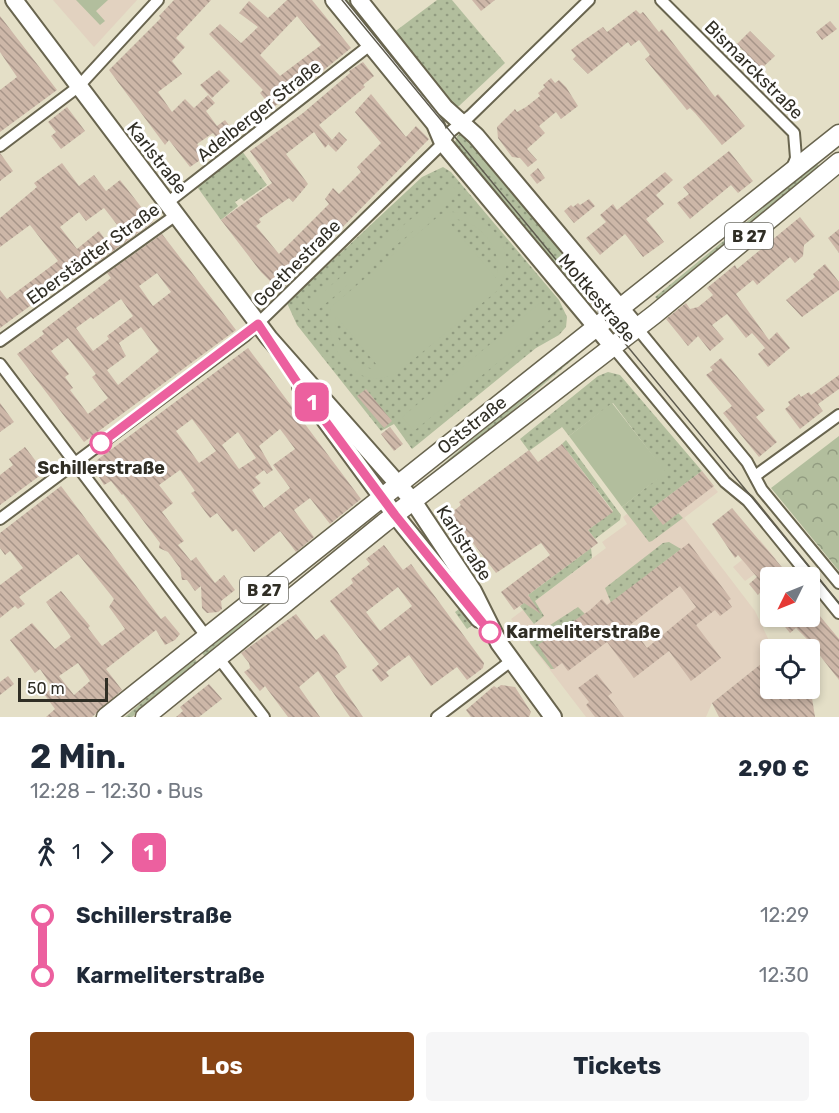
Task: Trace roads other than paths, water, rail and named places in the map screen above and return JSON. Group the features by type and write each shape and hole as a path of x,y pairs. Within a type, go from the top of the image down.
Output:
{"main road":[{"name":"Oststraße","path":"106,717 839,134"},
{"name":"Oststraße","path":"145,717 217,656 395,515 637,328 839,162"}],"street":[{"name":"Karlstraße","path":"14,0 269,338 413,501 473,591 511,661 553,717"},
{"path":"0,146 78,87 158,0"},
{"name":"Moltkestraße","path":"334,0 435,124 444,143 612,347 725,483 748,501 839,613"},
{"name":"Moltkestraße","path":"359,0 445,108 476,136 637,328 747,462 762,490 839,584"},
{"name":"Goethestraße","path":"0,519 258,324 444,143 450,132 589,0"},
{"name":"Bismarckstraße","path":"661,0 794,133 796,158 789,173"},
{"name":"Adelberger Straße","path":"172,209 370,45"},
{"name":"Eberstädter Straße","path":"0,341 172,209"},
{"name":"Karlstraße","path":"269,338 300,387 395,515 498,640"},
{"path":"0,363 206,636"},
{"path":"755,476 839,415"},
{"path":"217,656 264,717"},
{"path":"437,717 511,661"}],"tram line":[{"path":"342,0 839,603"}],"place":[{"name":"Schillerstraße","path":"101,443"},
{"name":"Karmeliterstraße","path":"490,632"}]}
